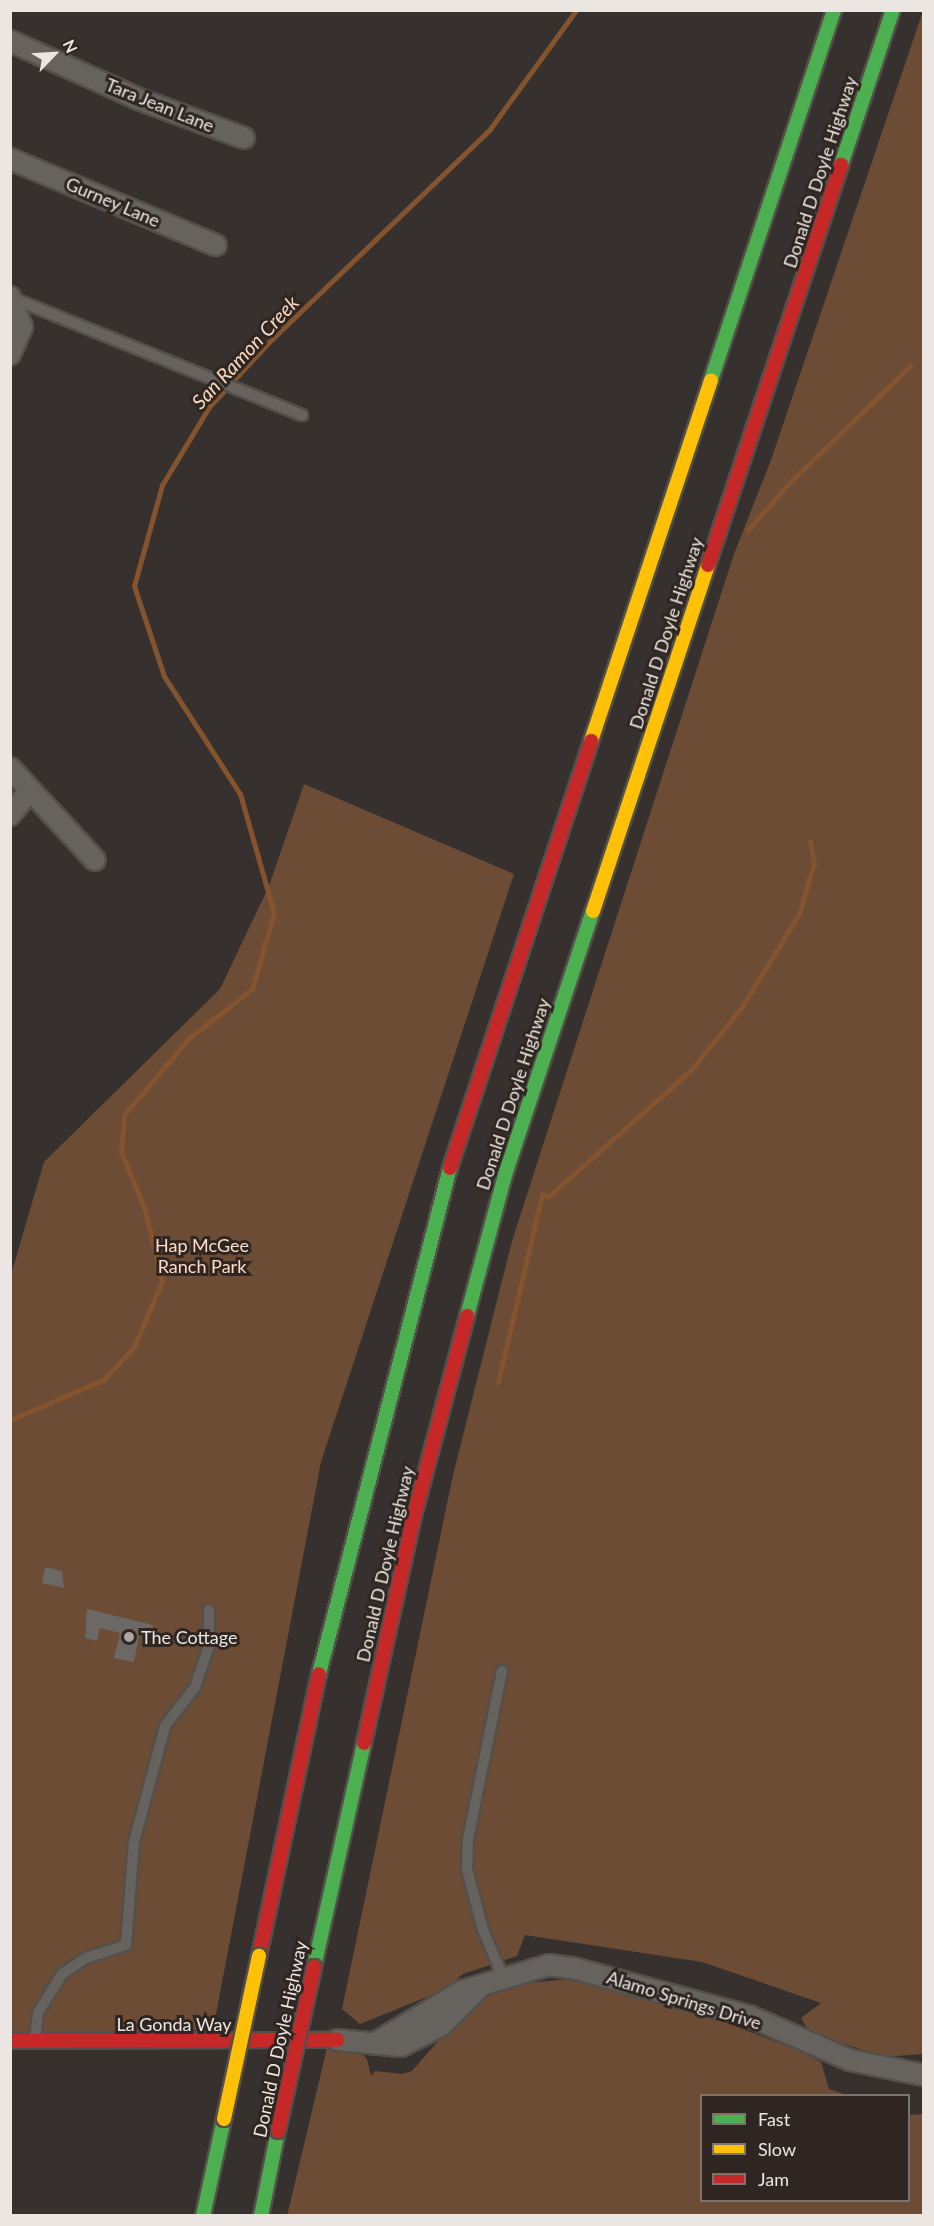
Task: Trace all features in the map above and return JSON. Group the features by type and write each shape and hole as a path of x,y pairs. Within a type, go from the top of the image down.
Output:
{"main road":[{"name":"Donald D Doyle Highway","path":"203,2216 330,1621 452,1159 834,10"},
{"name":"Donald D Doyle Highway","path":"261,2216 415,1512 505,1175 893,10"},
{"name":"La Gonda Way","path":"10,2041 338,2040"}],"street":[{"name":"Tara Jean Lane","path":"10,41 136,98 244,138"},
{"name":"Gurney Lane","path":"10,159 216,245"},
{"path":"10,354 22,327 11,297"},
{"path":"10,768 95,860"},
{"path":"10,815 30,790"},
{"name":"Alamo Springs Drive","path":"338,2040 401,2046 442,2025 478,1989 503,1977 549,1965 576,1969 751,2018 850,2060 924,2075"}],"lane":[{"path":"11,297 169,359 302,415"},
{"path":"34,2040 38,2013 62,1974 86,1958 126,1945 134,1842 165,1726 195,1687 209,1646 209,1610"},
{"path":"502,1671 468,1839 467,1869 483,1930 503,1977"}],"green space":[{"path":"923,11 923,2054 884,2057 809,2032 801,2018 821,2003 702,1962 525,1935 517,1956 463,1974 444,1990 360,2024 342,2009 453,1475 512,1241 734,554 771,460"},
{"name":"Hap McGee Ranch Park","path":"304,784 514,874 321,1462 213,2030 11,2033 10,1278 44,1162 220,989 269,886"},
{"path":"569,1979 722,2021 797,2050 821,2062 829,2089 844,2094 700,2094 700,2202 910,2202 910,2115 923,2114 923,2215 287,2216 327,2048 357,2049 367,2059 371,2076 375,2071 402,2074 412,2071 465,2010 492,1994 518,1984"}],"building":[{"path":"45,1567 62,1571 64,1588 42,1583"},
{"name":"The Cottage","path":"87,1609 153,1625 150,1638 139,1636 134,1662 114,1658 120,1633 100,1628 97,1641 85,1638"}],"waterway":[{"name":"San Ramon Creek","path":"10,1420 103,1380 134,1347 162,1281 144,1207 121,1152 124,1115 189,1038 252,989 274,913 240,794 164,676 134,586 162,485 209,407 269,342 490,129 576,10"},
{"path":"748,530 789,483 910,366"},
{"path":"498,1382 542,1195 549,1196 691,1070 741,1008 799,914 814,863 810,841"}],"traffic: fast":[{"path":"711,380 834,10"},
{"path":"841,165 893,10"},
{"path":"467,1316 505,1175 593,911"},
{"path":"319,1674 450,1168"},
{"path":"314,1967 364,1743"},
{"path":"203,2216 224,2119"},
{"path":"261,2216 278,2131"}],"traffic: slow":[{"path":"591,741 711,380"},
{"path":"593,911 708,565"},
{"path":"224,2119 259,1956"}],"traffic: jam":[{"path":"708,565 841,165"},
{"path":"450,1168 591,741"},
{"path":"364,1743 415,1512 467,1316"},
{"path":"259,1956 319,1674"},
{"path":"278,2131 314,1967"},
{"path":"10,2041 337,2040"}],"place":[{"name":"The Cottage","path":"129,1637"}]}
